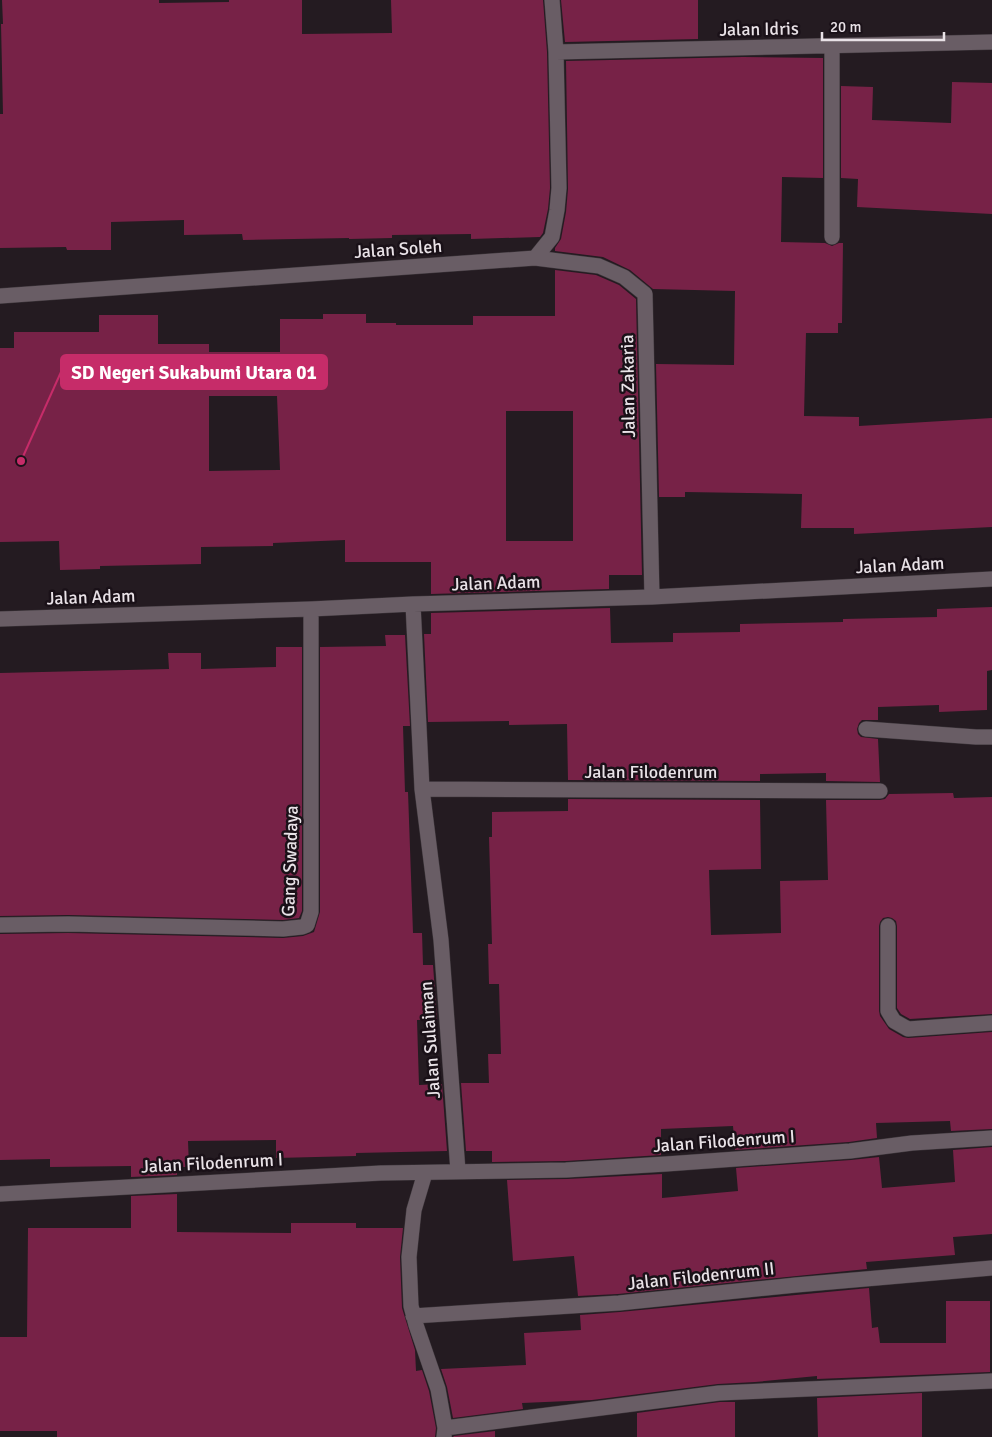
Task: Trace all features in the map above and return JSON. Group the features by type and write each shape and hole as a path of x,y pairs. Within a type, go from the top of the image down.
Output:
{"street":[{"path":"535,258 552,237 559,188 556,52 552,0"},
{"name":"Jalan Idris","path":"556,52 992,42"},
{"path":"832,47 832,237"},
{"name":"Jalan Soleh","path":"0,296 535,258"},
{"name":"Jalan Zakaria","path":"535,258 599,266 624,277 645,294 652,597"},
{"name":"Jalan Adam","path":"0,619 652,597 992,579"},
{"name":"Jalan Sulaiman","path":"413,604 422,789 441,940 458,1171"},
{"name":"Gang Swadaya","path":"0,925 68,924 282,930 307,925 311,912 311,610"},
{"path":"866,729 966,737 992,737"},
{"name":"Jalan Filodenrum","path":"422,789 880,791"},
{"path":"888,926 888,1011 894,1022 908,1029 992,1024"},
{"name":"Jalan Filodenrum I","path":"458,1171 566,1170 666,1164 850,1151 912,1142 992,1138"},
{"path":"458,1171 425,1173 414,1210 409,1257 413,1316 438,1389 445,1432 719,1393 992,1381"},
{"name":"Jalan Filodenrum I","path":"0,1194 381,1173 425,1173"},
{"name":"Jalan Filodenrum II","path":"413,1316 619,1303 992,1268"}],"building":[{"path":"2,0 159,0 159,3 229,2 229,0 302,0 302,34 392,33 391,0 543,0 547,52 550,188 543,233 540,237 471,239 471,234 392,235 392,238 243,240 242,234 184,235 184,220 111,222 111,250 67,250 66,247 0,248 0,114 3,114"},
{"path":"561,0 698,0 698,39 565,42"},
{"path":"743,57 823,58 823,178 782,177 781,242 825,243 832,246 843,243 842,323 838,323 838,333 806,333 804,416 859,417 859,426 992,418 992,527 854,534 854,528 801,528 802,494 685,492 685,497 659,497 656,364 734,365 735,291 653,289 630,270 603,257 555,251 561,239 568,189 566,61"},
{"path":"952,82 992,83 992,214 857,207 858,179 841,178 841,86 873,87 872,120 951,123"},
{"path":"555,270 596,275 619,285 636,299 642,575 609,575 609,589 431,594 431,562 345,562 345,540 273,543 273,546 201,547 201,564 100,566 100,569 60,570 59,541 0,542 0,348 14,348 14,332 99,332 99,315 158,315 158,344 209,344 209,352 280,352 280,319 323,319 323,314 366,314 366,323 473,325 473,316 555,316","holes":["209,396 277,396 280,470 209,471","506,411 573,411 573,541 506,541"]},
{"path":"992,607 992,670 987,671 987,710 939,712 939,705 878,707 878,720 862,720 857,729 861,737 878,739 880,782 826,781 826,773 760,774 760,781 568,780 567,724 509,725 509,721 428,722 424,634 431,634 431,613 610,608 611,643 673,642 673,633 740,632 740,624 843,622 843,619 937,617 937,609"},
{"path":"385,635 405,635 410,726 403,726 405,792 408,792 413,933 422,933 423,965 433,965 437,1019 417,1020 419,1085 442,1084 447,1151 356,1153 356,1156 276,1158 276,1140 188,1141 189,1167 177,1167 177,1175 131,1177 131,1166 50,1167 50,1159 0,1160 0,934 68,933 283,938 303,936 314,932 320,912 320,647 386,646"},
{"path":"276,647 302,647 302,911 299,918 283,920 68,915 0,916 0,673 169,669 168,653 201,653 201,669 276,667"},
{"path":"953,793 954,798 992,797 992,1014 910,1019 901,1014 897,1008 897,926 896,921 888,917 883,918 879,926 879,1011 880,1016 889,1029 908,1038 992,1032 992,1129 951,1131 950,1121 876,1123 877,1138 849,1142 735,1150 733,1126 661,1129 661,1155 566,1161 492,1162 492,1151 466,1151 461,1083 489,1083 488,1054 501,1054 499,984 489,984 488,944 492,944 489,837 492,837 492,812 568,811 568,799 760,800 761,869 709,870 711,935 781,933 780,881 828,880 826,800 880,800 885,799 889,794"},
{"path":"992,1147 992,1234 953,1237 955,1255 866,1262 867,1269 618,1294 578,1296 574,1256 513,1261 507,1180 662,1174 662,1198 738,1191 736,1168 879,1157 882,1188 955,1182 953,1150"},
{"path":"177,1194 177,1232 291,1233 291,1223 356,1223 356,1228 403,1228 400,1257 402,1308 415,1350 416,1371 422,1370 429,1391 436,1428 435,1437 57,1437 57,1431 0,1431 0,1337 27,1337 28,1228 131,1228 131,1196"},
{"path":"869,1288 872,1328 878,1327 880,1343 946,1343 946,1301 990,1301 990,1372 817,1379 817,1376 718,1384 592,1400 522,1403 523,1409 453,1418 447,1387 441,1369 526,1365 524,1333 581,1330 580,1315"},
{"path":"922,1393 922,1437 818,1437 817,1398"},
{"path":"720,1402 735,1402 735,1437 637,1437 637,1413"},
{"path":"495,1431 495,1437 453,1437 454,1436"}],"place":[{"name":"SD Negeri Sukabumi Utara 01","path":"21,461"}]}
